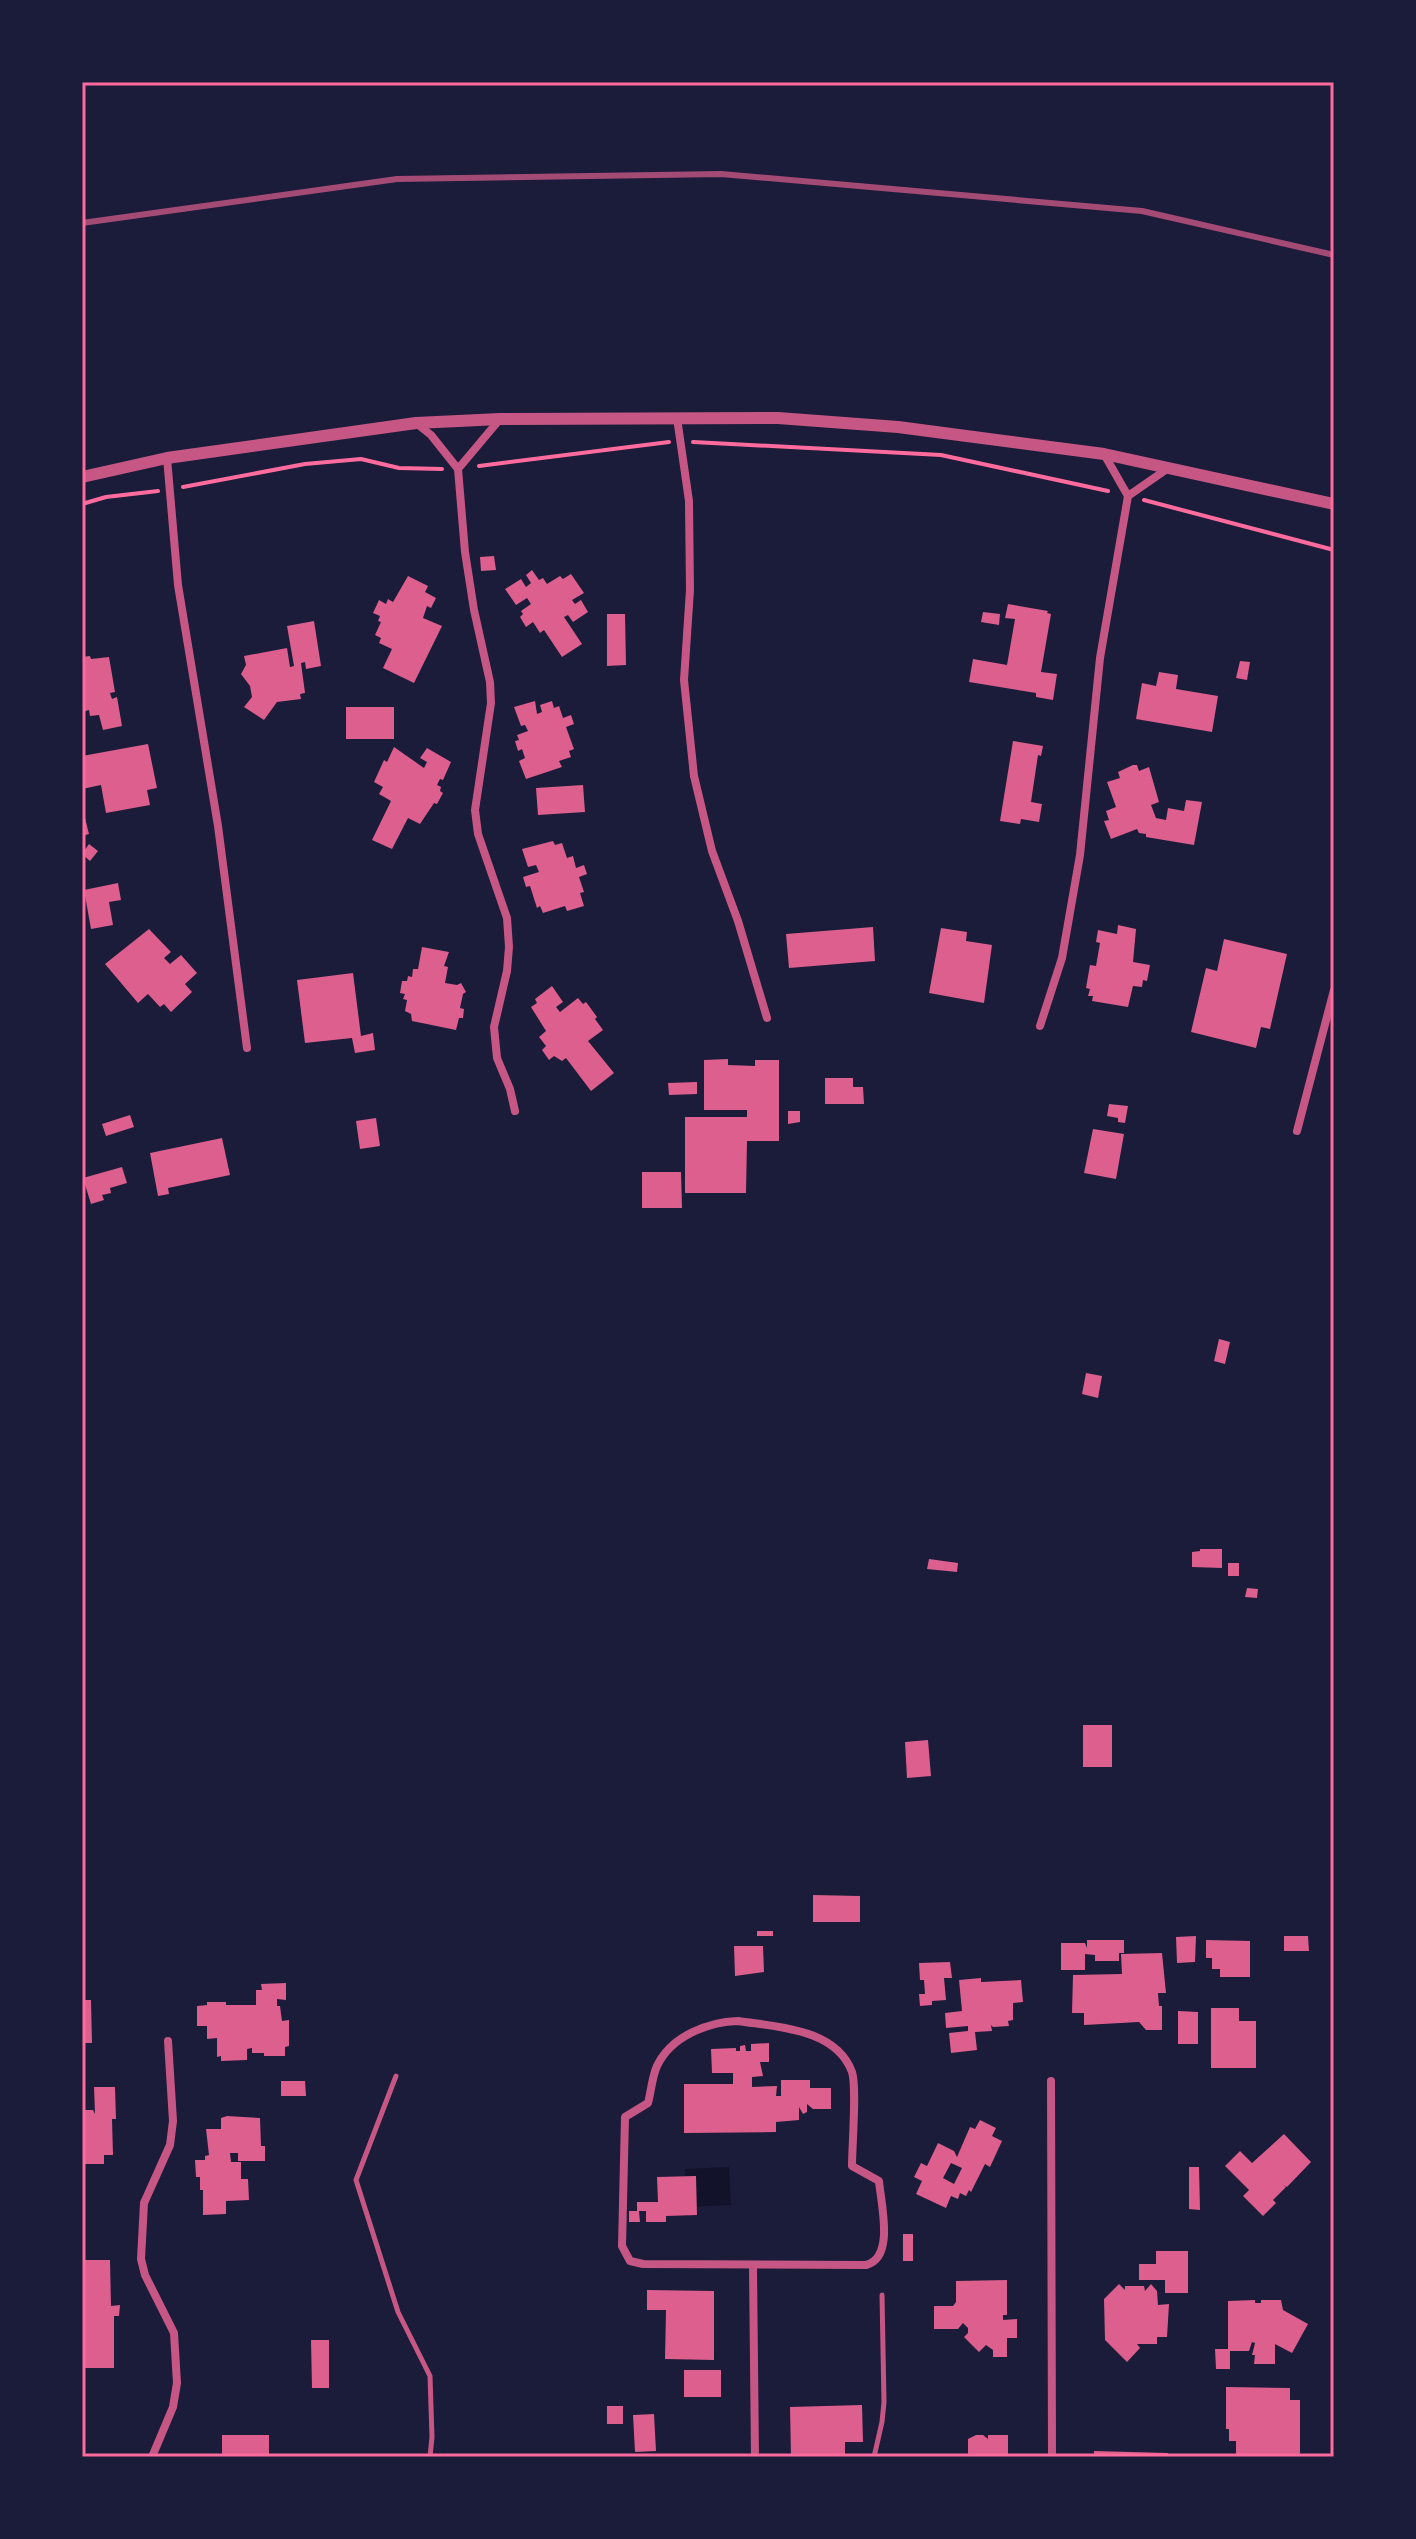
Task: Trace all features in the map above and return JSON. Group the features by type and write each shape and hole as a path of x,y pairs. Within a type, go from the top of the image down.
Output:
{"street":[{"path":"677,418 689,501 690,590 684,680 694,776 712,851 738,921 767,1018"},
{"path":"82,477 167,458 416,423 500,419 778,418 898,427 1104,454 1334,504"},
{"path":"458,469 500,419"},
{"path":"416,423 431,435 458,469 471,595 490,682 491,703 475,810 478,834 507,918 507,971 494,1027 497,1058 515,1111"},
{"path":"1040,1026 1062,958 1080,855 1100,658 1128,496 1104,454"},
{"path":"167,458 178,585 218,826 247,1048"},
{"path":"1128,496 1167,469"},
{"path":"1297,1131 1334,990"},
{"path":"738,2021 800,2030 819,2038 839,2053 852,2072 852,2166 879,2181 884,2245 875,2263 753,2266 643,2264 630,2261 622,2246 625,2117 648,2103 657,2067 664,2056 695,2031 717,2022 738,2021"},
{"path":"152,2457 173,2407 177,2383 174,2333 145,2275 141,2259 144,2203 170,2145 173,2121 168,2041"},
{"path":"1051,2081 1052,2457"},
{"path":"753,2266 755,2457"}],"lane":[{"path":"396,2076 356,2180 398,2312 430,2376 430,2457"},
{"path":"874,2457 884,2402 882,2295"}],"path":[{"path":"82,504 106,497 170,489 305,464 361,459 399,468 458,469 680,441 941,455 1128,496 1334,550"}],"shaded area":[{"path":"729,2167 731,2205 687,2207 685,2169"}],"building":[{"path":"494,556 496,570 481,571 480,557"},
{"path":"532,570 539,580 543,578 547,584 571,574 584,593 572,600 575,604 581,600 588,612 573,622 568,615 564,617 582,644 562,657 544,630 540,633 533,622 526,627 520,617 523,614 521,611 531,604 527,598 516,605 505,589 521,579 526,587 531,583 526,575"},
{"path":"408,576 428,586 425,592 436,598 431,608 427,606 423,618 442,626 414,683 383,668 392,649 379,643 381,638 375,635 381,622 378,621 380,616 373,613 379,600 386,604 388,599 393,602"},
{"path":"1008,604 1051,614 1041,672 1057,674 1053,700 1036,697 1036,693 969,682 973,659 1007,665 1015,619 1005,618"},
{"path":"983,612 1000,614 999,625 981,622"},
{"path":"607,614 625,614 626,665 607,666"},
{"path":"314,621 321,666 306,669 305,662 301,663 305,693 300,694 301,699 277,702 264,720 244,707 252,697 250,686 241,674 246,665 244,656 287,648 290,667 294,666 287,626"},
{"path":"90,656 91,659 109,657 115,692 110,693 112,699 117,697 122,726 103,730 99,715 90,716 89,710 82,712 82,657"},
{"path":"1240,661 1250,662 1247,680 1236,678"},
{"path":"1159,672 1178,675 1176,689 1218,696 1212,732 1136,719 1142,683 1156,686"},
{"path":"535,701 537,714 542,712 540,705 552,701 554,708 559,706 563,718 571,715 574,724 566,727 574,749 569,751 571,757 559,761 562,767 526,779 519,761 525,758 522,749 518,751 515,741 519,740 517,735 528,731 525,725 521,726 514,707"},
{"path":"346,707 394,707 394,739 346,739"},
{"path":"1013,741 1043,746 1041,756 1038,755 1031,802 1042,804 1039,822 1021,819 1020,824 1000,821"},
{"path":"148,744 157,788 147,790 150,805 106,813 101,785 82,789 82,756"},
{"path":"394,747 424,768 427,762 420,758 427,748 451,762 443,780 440,779 437,785 443,793 437,804 434,803 420,824 408,818 392,849 372,840 391,801 379,794 383,787 374,782"},
{"path":"1137,765 1139,771 1149,767 1159,802 1151,805 1156,818 1166,820 1168,808 1184,811 1186,800 1202,802 1194,845 1146,837 1137,829 1111,839 1104,821 1109,820 1106,811 1116,807 1107,782 1120,778 1118,772"},
{"path":"583,785 585,812 538,815 536,788"},
{"path":"82,806 89,834 82,836"},
{"path":"553,841 555,845 562,843 567,858 573,856 576,868 584,865 587,874 579,877 584,906 567,911 565,906 543,913 540,906 537,908 530,886 526,887 523,877 539,872 536,865 528,867 522,849"},
{"path":"89,844 98,851 90,861 82,854"},
{"path":"118,883 121,900 109,902 113,925 91,929 84,890"},
{"path":"1118,925 1136,929 1133,962 1150,965 1147,981 1143,980 1142,987 1133,986 1128,1007 1092,1001 1093,996 1088,996 1090,989 1086,988 1090,965 1096,966 1100,943 1096,942 1098,930 1117,934"},
{"path":"873,927 875,961 789,968 786,934"},
{"path":"941,928 967,932 966,941 992,945 984,1003 929,993"},
{"path":"149,929 171,952 164,958 170,964 181,955 197,973 185,984 192,992 171,1012 164,1004 160,1007 148,994 138,1003 105,964"},
{"path":"1224,939 1287,954 1270,1029 1261,1027 1256,1048 1191,1032 1206,968 1217,971"},
{"path":"422,947 449,952 444,966 448,967 445,983 461,983 466,992 460,1008 464,1009 463,1018 459,1018 456,1030 412,1021 411,1014 405,1011 407,1000 403,999 405,994 400,993 402,981 407,981 408,976 412,977 413,969 418,969"},
{"path":"353,973 361,1036 373,1033 375,1050 355,1053 352,1038 305,1043 297,980"},
{"path":"552,986 563,1002 556,1007 560,1012 578,998 583,1004 586,1002 603,1030 588,1041 614,1073 591,1091 566,1058 562,1061 554,1056 549,1060 542,1050 546,1046 539,1037 546,1031 531,1007 537,1003 535,999"},
{"path":"728,1059 728,1065 755,1066 755,1060 779,1060 779,1141 747,1141 746,1193 685,1193 685,1117 747,1117 747,1110 704,1110 704,1060"},
{"path":"825,1078 853,1078 853,1087 863,1087 864,1104 825,1104"},
{"path":"697,1082 697,1094 669,1095 668,1083"},
{"path":"1109,1104 1128,1106 1125,1123 1107,1116"},
{"path":"788,1111 800,1111 800,1122 788,1124"},
{"path":"130,1115 134,1127 106,1136 102,1124"},
{"path":"376,1118 380,1146 360,1149 356,1121"},
{"path":"1093,1129 1124,1134 1116,1179 1084,1173"},
{"path":"222,1138 230,1175 168,1188 169,1194 158,1196 150,1153"},
{"path":"122,1167 127,1183 110,1188 111,1193 102,1195 104,1200 91,1204 83,1178"},
{"path":"642,1172 681,1172 682,1208 642,1208"},
{"path":"1219,1339 1230,1342 1225,1364 1214,1361"},
{"path":"1086,1373 1102,1376 1098,1398 1082,1394"},
{"path":"1222,1549 1222,1568 1192,1567 1192,1552"},
{"path":"929,1559 958,1563 957,1572 927,1569"},
{"path":"1228,1563 1239,1563 1239,1576 1228,1576"},
{"path":"1247,1588 1258,1589 1257,1598 1245,1597"},
{"path":"1083,1725 1112,1725 1112,1767 1083,1767"},
{"path":"928,1740 931,1776 907,1778 905,1742"},
{"path":"813,1895 860,1896 860,1922 813,1922"},
{"path":"757,1931 773,1931 773,1936 757,1936"},
{"path":"1196,1936 1195,1962 1177,1963 1176,1937"},
{"path":"1284,1936 1308,1936 1309,1951 1284,1951"},
{"path":"1087,1940 1124,1940 1124,1953 1119,1953 1119,1961 1095,1961 1095,1955 1085,1954 1085,1970 1061,1970 1061,1943 1085,1943 1087,1948"},
{"path":"1206,1940 1250,1941 1250,1977 1220,1977 1220,1969 1212,1969 1212,1958 1206,1958"},
{"path":"734,1946 763,1946 764,1972 735,1976"},
{"path":"1162,1953 1166,1993 1158,1993 1159,2006 1162,2006 1162,2030 1146,2030 1139,2022 1084,2025 1084,2013 1072,2013 1073,1975 1122,1974 1121,1954"},
{"path":"950,1962 952,1978 944,1978 946,2000 920,2006 919,1994 925,1994 919,1963"},
{"path":"981,1978 981,1982 1021,1980 1023,2002 1013,2003 1013,2020 1008,2021 1009,2026 991,2025 992,2031 975,2032 977,2050 951,2053 949,2033 968,2031 968,2026 946,2028 945,2013 962,2011 959,1980"},
{"path":"286,1983 286,2000 277,1999 282,2021 289,2020 289,2046 285,2047 285,2056 264,2056 264,2053 252,2053 252,2048 247,2049 247,2060 221,2061 221,2056 217,2057 217,2038 207,2039 207,2026 197,2026 197,2006 207,2005 207,2002 256,2005 256,1990 262,1990 261,1984"},
{"path":"82,2000 91,2000 92,2043 82,2043"},
{"path":"1211,2008 1239,2008 1239,2021 1256,2021 1256,2068 1211,2068"},
{"path":"1178,2011 1198,2012 1198,2044 1178,2044"},
{"path":"769,2043 769,2062 760,2062 763,2076 752,2077 752,2087 777,2086 776,2096 781,2096 781,2080 810,2080 810,2088 831,2088 831,2109 813,2109 807,2104 807,2112 803,2114 799,2107 799,2120 776,2122 776,2132 684,2133 684,2084 733,2084 733,2073 712,2073 711,2049 736,2048 740,2051 740,2046 745,2045 746,2051 751,2051 751,2044"},
{"path":"281,2081 305,2081 306,2096 281,2096"},
{"path":"94,2087 115,2087 113,2155 104,2155 104,2164 82,2164 82,2110 93,2110 95,2114"},
{"path":"221,2118 260,2118 265,2161 238,2161 238,2153 230,2153 231,2162 241,2162 241,2179 248,2179 249,2200 226,2201 226,2214 203,2215 203,2190 200,2190 200,2177 196,2177 195,2160 205,2160 205,2156 209,2155 206,2129 221,2129"},
{"path":"980,2120 996,2128 992,2136 1002,2141 990,2167 985,2164 971,2192 969,2190 966,2196 960,2193 958,2199 951,2196 946,2208 916,2194 922,2181 914,2177 921,2163 927,2166 938,2143 954,2151 957,2157 970,2127 975,2129","holes":["951,2163 962,2168 954,2184 943,2178"]},
{"path":"1284,2134 1311,2162 1287,2187 1283,2185 1286,2187 1273,2200 1276,2203 1263,2216 1243,2196 1249,2190 1225,2166 1240,2151 1252,2163"},
{"path":"1189,2167 1199,2167 1200,2210 1189,2209"},
{"path":"696,2176 697,2215 666,2216 666,2222 646,2222 646,2211 637,2211 637,2202 658,2202 657,2177"},
{"path":"629,2211 639,2211 640,2222 629,2222"},
{"path":"903,2234 913,2234 913,2261 903,2261"},
{"path":"1156,2251 1188,2251 1188,2293 1165,2293 1165,2280 1139,2280 1139,2264 1156,2264"},
{"path":"82,2260 110,2260 111,2306 120,2305 119,2316 114,2316 114,2368 82,2368"},
{"path":"1007,2280 1007,2315 1003,2315 1003,2320 1017,2319 1017,2338 1007,2338 1007,2357 993,2357 993,2350 986,2345 979,2352 964,2337 968,2328 963,2323 958,2329 934,2329 934,2306 953,2306 956,2302 956,2281"},
{"path":"1119,2284 1125,2290 1125,2286 1144,2286 1145,2291 1151,2284 1157,2291 1158,2305 1169,2304 1167,2337 1157,2337 1157,2344 1137,2344 1140,2348 1127,2362 1105,2340 1104,2299"},
{"path":"647,2290 714,2291 714,2360 665,2359 666,2310 647,2310"},
{"path":"1255,2300 1255,2303 1261,2303 1261,2300 1281,2300 1283,2310 1308,2324 1292,2353 1275,2344 1275,2364 1254,2364 1255,2355 1252,2355 1255,2343 1252,2342 1249,2351 1230,2351 1230,2369 1216,2369 1215,2349 1228,2349 1228,2301"},
{"path":"311,2340 329,2340 329,2388 312,2388"},
{"path":"684,2370 721,2370 721,2397 684,2397"},
{"path":"1226,2387 1290,2388 1290,2400 1300,2400 1300,2457 1236,2457 1236,2441 1229,2441 1229,2429 1226,2429"},
{"path":"862,2405 863,2442 845,2442 845,2457 791,2457 790,2407"},
{"path":"607,2406 623,2406 623,2424 607,2424"},
{"path":"654,2414 656,2451 635,2452 633,2415"},
{"path":"222,2435 269,2435 269,2457 222,2457"},
{"path":"976,2435 988,2439 988,2435 1008,2435 1008,2454 1006,2457 968,2457 968,2439"},
{"path":"1094,2451 1168,2453 1168,2457 1094,2457"}],"railway":[{"path":"82,223 397,179 721,174 1142,211 1334,255"}]}
